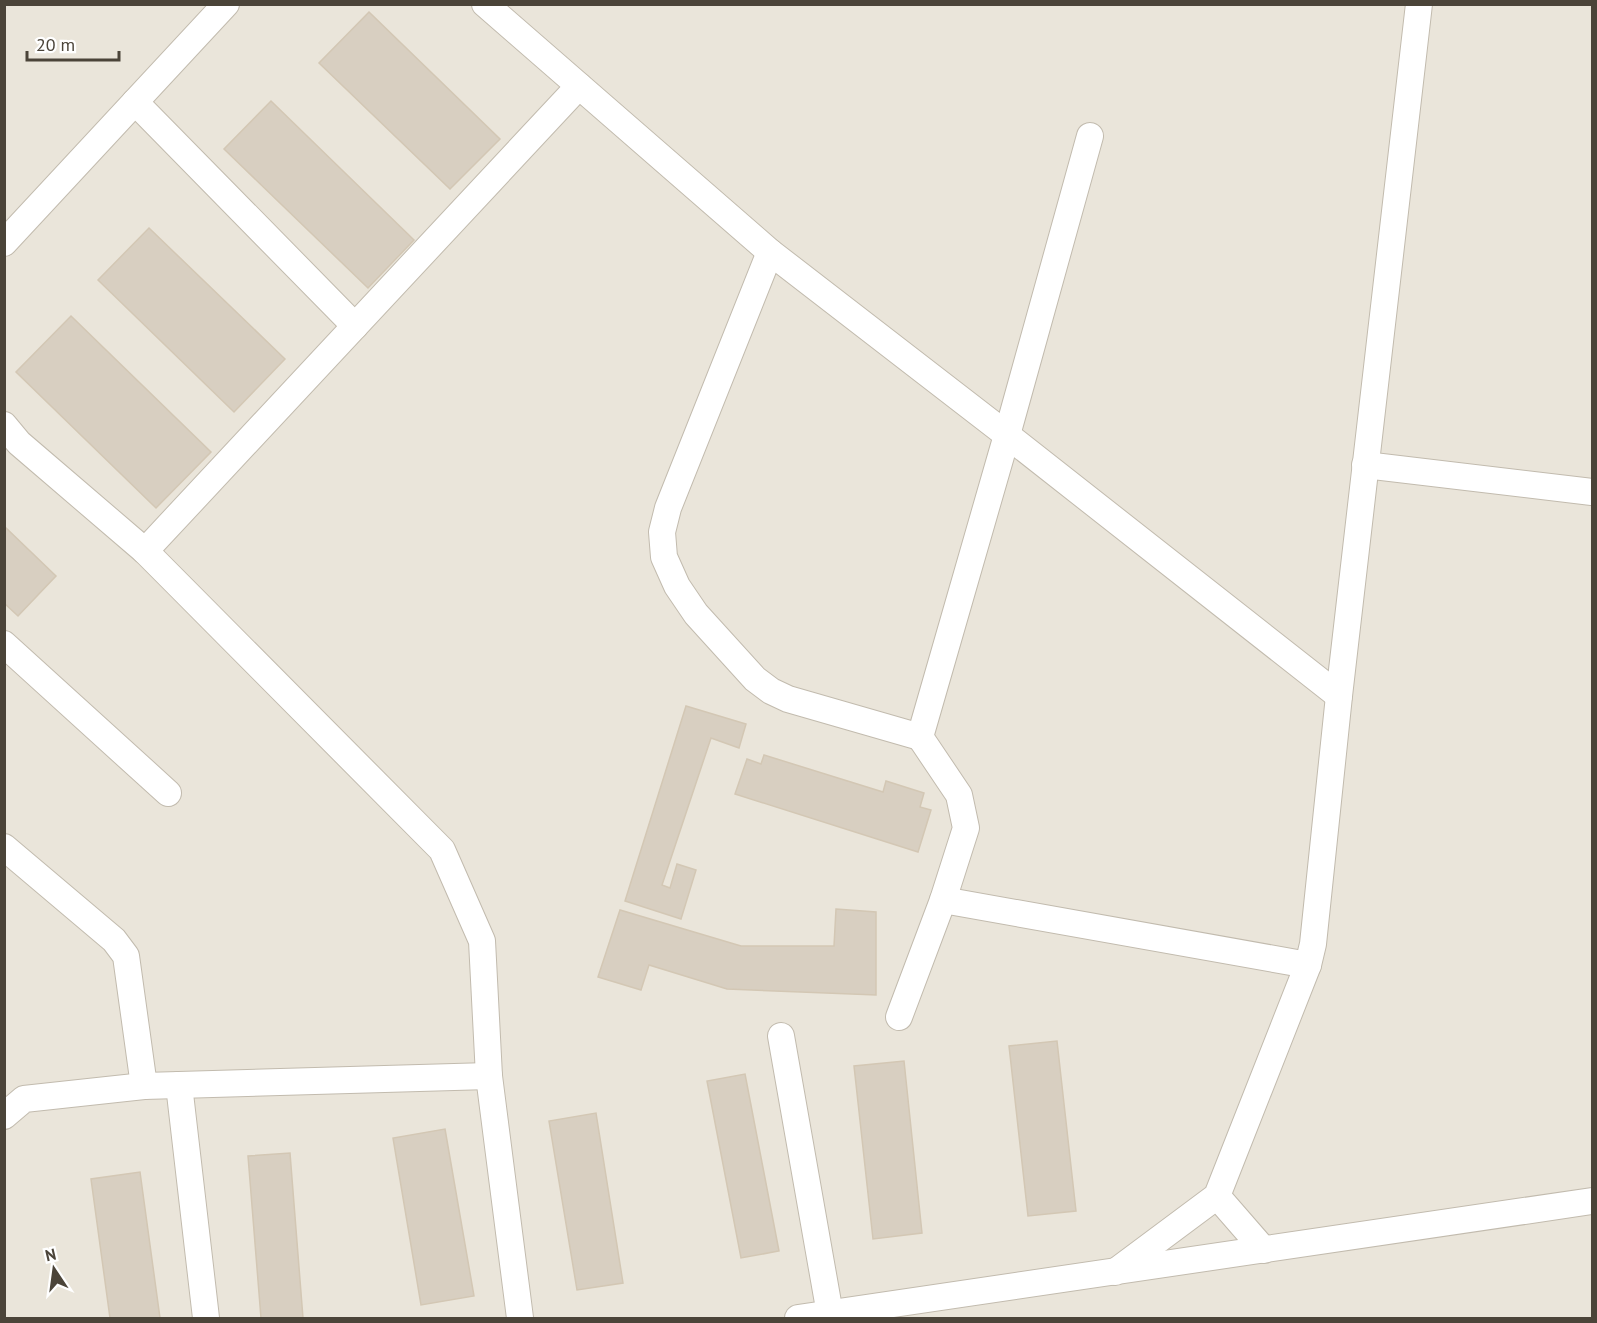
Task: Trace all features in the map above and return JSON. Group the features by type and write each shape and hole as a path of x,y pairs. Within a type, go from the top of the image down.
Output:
{"street":[{"path":"4,243 226,4"},
{"path":"485,4 770,252 1339,696"},
{"path":"1115,1272 1217,1196 1308,965 1313,944 1365,465 1419,4"},
{"path":"145,551 579,86"},
{"path":"135,102 355,326"},
{"path":"920,737 1090,136"},
{"path":"770,252 668,508 662,532 664,557 677,586 696,614 755,679 771,691 788,699 920,737 959,795 966,828 943,900 899,1017"},
{"path":"4,425 19,443 145,551 442,850 482,941 489,1076 520,1318"},
{"path":"1365,465 1593,492"},
{"path":"4,644 168,793"},
{"path":"4,847 114,940 126,956 144,1086"},
{"path":"943,900 1308,965"},
{"path":"781,1036 830,1314"},
{"path":"4,1116 24,1099 144,1086 489,1076"},
{"path":"178,1085 206,1318"},
{"path":"1217,1196 1264,1250"},
{"path":"798,1318 907,1310 1115,1272 1593,1202"}],"shaded area":[{"path":"5,5 1592,5 1592,1318 5,1318"}],"building":[{"path":"369,12 500,139 450,189 319,63"},
{"path":"271,101 414,240 368,288 224,149"},
{"path":"149,228 285,359 234,412 98,280"},
{"path":"71,316 211,452 156,508 16,372"},
{"path":"4,526 56,576 18,616 4,603"},
{"path":"686,706 746,724 739,748 711,738 662,885 670,888 677,864 696,870 681,919 625,901"},
{"path":"764,755 883,792 886,781 924,793 920,807 931,810 918,852 735,794 747,759 761,764"},
{"path":"836,909 876,912 876,995 727,989 649,965 641,990 598,977 620,910 741,946 834,946"},
{"path":"1057,1041 1076,1211 1028,1216 1009,1046"},
{"path":"904,1061 922,1233 873,1239 854,1066"},
{"path":"745,1074 779,1251 741,1258 707,1081"},
{"path":"596,1113 623,1283 577,1290 549,1121"},
{"path":"445,1129 474,1296 421,1305 393,1138"},
{"path":"290,1153 303,1318 261,1318 248,1156"},
{"path":"140,1172 160,1318 110,1318 91,1179"}]}
